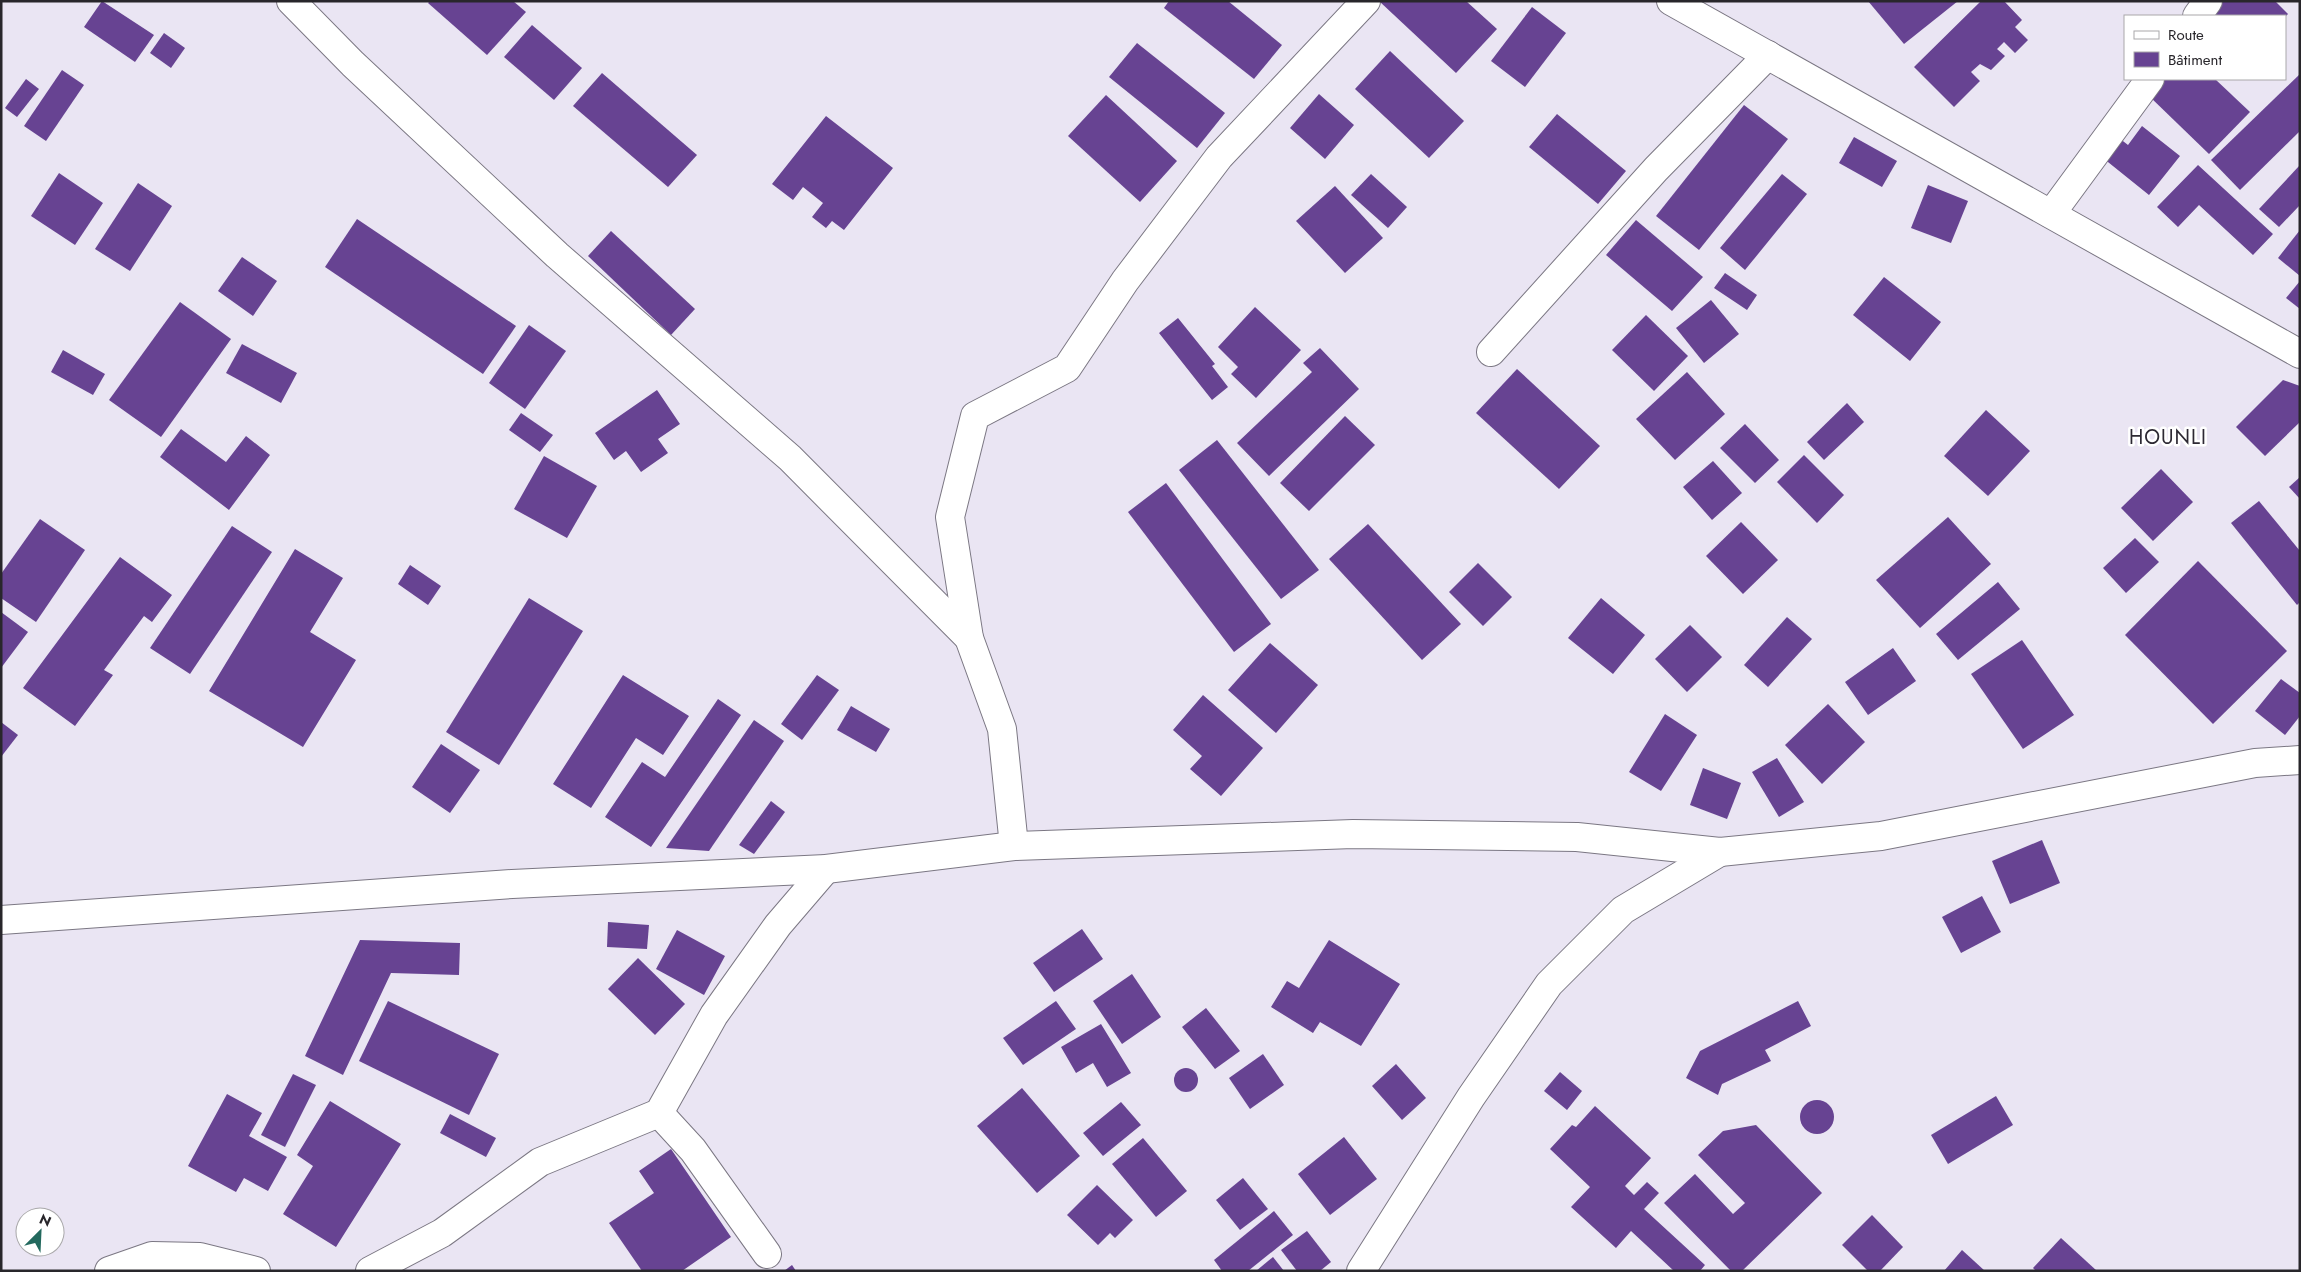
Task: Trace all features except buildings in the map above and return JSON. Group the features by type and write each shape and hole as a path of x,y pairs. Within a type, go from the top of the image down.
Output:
{"street":[{"path":"291,1 353,64 550,248 790,458 969,638"},
{"path":"1014,846 1002,728 969,638 950,517 975,416 1066,368 1125,281 1219,157 1366,1"},
{"path":"1671,1 2300,354"},
{"path":"2198,15 2208,1"},
{"path":"1491,352 1656,169 1768,55"},
{"path":"2051,214 2149,80"},
{"path":"1,920 512,884 826,869 1014,846 1353,834 1577,837 1720,852 1881,836 2255,763 2300,760"},
{"path":"1362,1271 1471,1097 1548,984 1624,910 1720,852"},
{"path":"370,1271 442,1233 540,1162 659,1113 714,1015 778,926 826,869"},
{"path":"659,1113 693,1150 767,1254"},
{"path":"109,1271 152,1256 200,1258 256,1271"}],"district":[{"name":"HOUNLI","path":"2168,437"}]}
